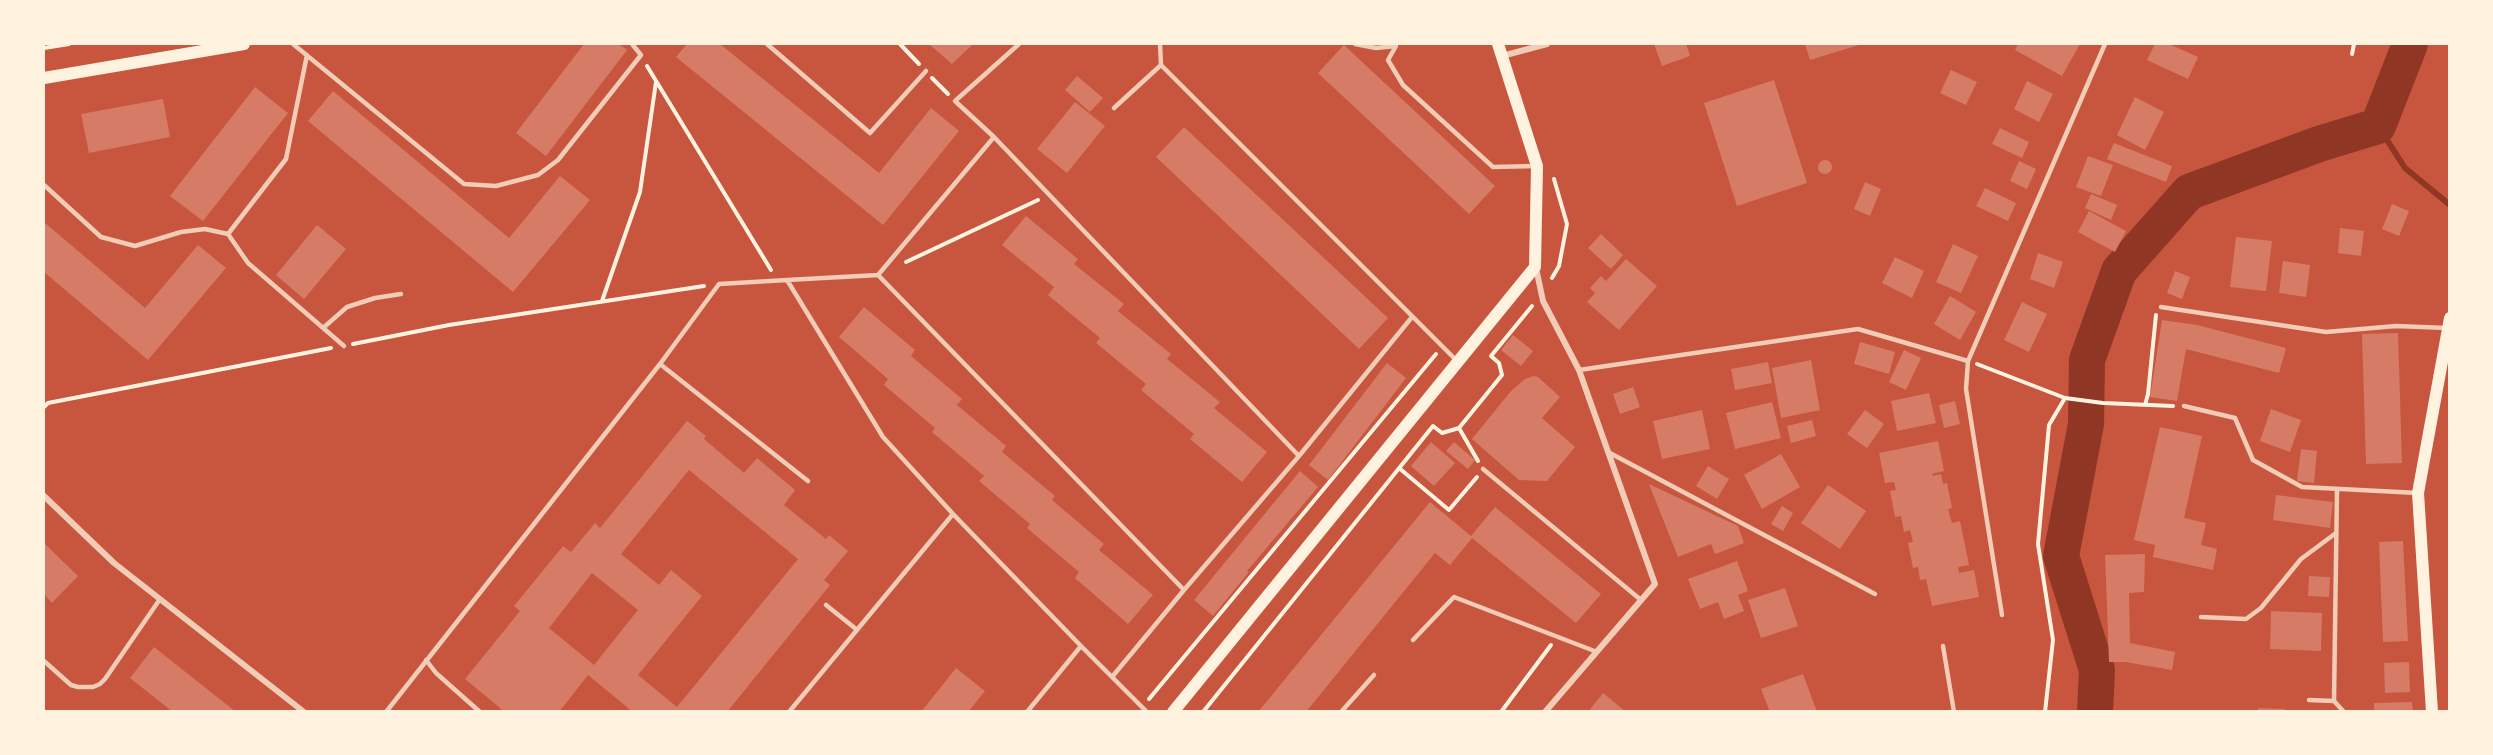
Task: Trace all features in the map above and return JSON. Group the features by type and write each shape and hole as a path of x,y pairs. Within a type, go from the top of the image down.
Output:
{"main road":[{"path":"44,78 244,44"},
{"path":"1173,711 1535,267 1537,166 1498,44"},
{"path":"2432,711 2418,493 2449,324"}],"street":[{"path":"1502,56 1547,44"},
{"path":"1535,267 1543,301 1579,370 1655,584 1545,711"},
{"path":"44,496 114,563 304,711"}],"lane":[{"path":"293,44 464,184 496,186 538,175 558,160 640,55 632,44"},
{"path":"767,44 870,133 926,71"},
{"path":"1019,44 955,101 994,137 1299,456"},
{"path":"1160,44 1161,64 1458,362"},
{"path":"1355,44 1376,48 1397,45"},
{"path":"2002,615 1965,389 1968,361 2105,44"},
{"path":"1397,45 1389,60 1403,85 1493,167 1537,166"},
{"path":"228,234 286,159 307,55"},
{"path":"1114,108 1161,64"},
{"path":"386,711 660,364 719,284 878,275 994,137"},
{"path":"44,185 101,237 135,246 181,232 205,229 228,234 248,263 344,346"},
{"path":"878,275 1184,590"},
{"path":"787,280 883,437 953,514 1145,709"},
{"path":"323,328 347,307 375,298 401,294"},
{"path":"2161,307 2326,332 2449,324"},
{"path":"1112,677 1299,456 1412,317"},
{"path":"1579,370 1858,329 1968,361"},
{"path":"660,364 808,481"},
{"path":"2184,406 2235,418 2253,460 2302,487 2418,493"},
{"path":"1608,452 1875,594"},
{"path":"1483,469 1641,600"},
{"path":"2334,701 2337,489"},
{"path":"789,711 953,514"},
{"path":"2201,617 2246,619 2261,608 2301,559 2336,533"},
{"path":"1413,640 1454,597 1597,652"},
{"path":"44,661 71,685 93,687 100,684 160,599"},
{"path":"826,605 856,629"},
{"path":"1027,711 1081,646"},
{"path":"1943,646 1954,711"},
{"path":"426,660 436,673 480,711"},
{"path":"1341,711 1374,675"},
{"path":"2309,700 2334,701 2344,711"}],"path":[{"path":"44,48 69,44"},
{"path":"2352,54 2354,44"},
{"path":"640,55 777,280"},
{"path":"602,302 640,192 656,82"},
{"path":"878,275 1049,194"},
{"path":"44,407 48,403 449,325 719,284"},
{"path":"2145,405 2156,314 2161,307"},
{"path":"1145,709 1442,347"},
{"path":"1968,361 2065,398 2103,403 2184,406"},
{"path":"2045,711 2053,640 2038,544 2049,425 2065,398"},
{"path":"1399,468 1449,510 1483,469 1458,428"}],"building":[{"path":"584,44 619,44 627,50 546,156 516,133"},
{"path":"687,44 720,44 879,173 931,108 959,131 883,225 676,57"},
{"path":"929,44 973,44 952,64"},
{"path":"1654,44 1686,44 1690,56 1662,66"},
{"path":"1805,44 1862,44 1810,60"},
{"path":"2018,44 2080,44 2062,76 2015,50"},
{"path":"2155,44 2169,44 2198,57 2188,79 2147,60"},
{"path":"1344,45 1495,186 1469,214 1318,73"},
{"path":"1951,70 1977,82 1966,105 1940,93"},
{"path":"1077,76 1103,98 1090,112 1065,90"},
{"path":"1774,80 1807,183 1737,206 1704,103"},
{"path":"2027,81 2053,94 2039,122 2014,109"},
{"path":"255,87 288,113 203,221 170,196"},
{"path":"333,91 509,238 560,176 590,200 513,292 308,121"},
{"path":"2135,97 2164,112 2145,150 2117,135"},
{"path":"163,99 170,137 89,153 81,114"},
{"path":"1075,102 1105,126 1067,173 1037,149"},
{"path":"1184,127 1388,318 1359,349 1156,157"},
{"path":"2000,128 2029,142 2022,158 1992,144"},
{"path":"2114,143 2172,166 2166,182 2107,159"},
{"path":"2088,156 2113,165 2101,196 2076,187"},
{"path":"1825,160 1830,162 1832,167 1830,172 1825,174 1820,172 1818,167 1820,162"},
{"path":"2019,161 2036,169 2027,189 2010,181"},
{"path":"1865,182 1881,189 1870,216 1854,209"},
{"path":"1985,188 2016,203 2008,221 1976,206"},
{"path":"2091,194 2117,205 2111,220 2085,208"},
{"path":"2392,204 2409,211 2399,236 2382,229"},
{"path":"2089,211 2126,231 2115,252 2078,232"},
{"path":"1026,216 1078,259 1074,264 1124,304 1118,311 1171,354 1167,359 1220,402 1214,408 1267,452 1242,482 1190,439 1194,434 1141,390 1146,384 1096,343 1100,338 1048,295 1054,287 1002,245"},
{"path":"44,222 145,308 198,245 226,268 148,360 44,272"},
{"path":"317,225 346,249 304,299 276,275"},
{"path":"2340,228 2364,231 2361,256 2338,253"},
{"path":"1601,234 1623,255 1611,269 1588,248"},
{"path":"2236,237 2272,241 2266,291 2230,287"},
{"path":"1953,244 1978,256 1961,293 1936,282"},
{"path":"2038,253 2063,262 2054,288 2030,279"},
{"path":"1895,257 1924,271 1912,298 1882,283"},
{"path":"1626,259 1657,286 1619,330 1587,302 1595,293 1590,288 1601,276 1606,281"},
{"path":"2283,261 2310,265 2306,297 2279,293"},
{"path":"2175,271 2190,277 2182,299 2167,293"},
{"path":"1950,296 1976,312 1960,340 1934,324"},
{"path":"2022,302 2047,314 2029,352 2004,340"},
{"path":"864,307 915,350 911,356 962,399 957,405 1006,446 1002,452 1055,496 1052,500 1104,544 1099,550 1153,595 1128,624 1075,578 1079,572 1027,528 1030,524 979,481 984,476 932,432 935,428 884,385 888,379 839,337"},
{"path":"2162,320 2197,325 2286,348 2279,373 2186,349 2177,401 2150,397"},
{"path":"2398,333 2402,463 2366,464 2362,334"},
{"path":"1513,335 1533,351 1521,366 1501,350"},
{"path":"1860,342 1895,352 1889,374 1854,364"},
{"path":"1904,350 1921,358 1906,390 1889,382"},
{"path":"1811,360 1820,410 1781,418 1772,368"},
{"path":"1768,362 1772,383 1735,390 1731,369"},
{"path":"1387,363 1406,378 1328,480 1309,465"},
{"path":"1538,377 1560,397 1542,418 1575,447 1547,481 1519,480 1472,439 1511,391 1525,379"},
{"path":"1633,387 1640,407 1620,414 1613,394"},
{"path":"1929,393 1936,423 1897,431 1891,401"},
{"path":"1955,401 1960,424 1944,428 1939,405"},
{"path":"1772,402 1781,438 1735,449 1726,413"},
{"path":"2271,409 2301,420 2290,452 2260,441"},
{"path":"1702,410 1710,449 1662,459 1653,421"},
{"path":"1865,410 1884,424 1867,448 1847,434"},
{"path":"1812,420 1816,436 1791,443 1787,426"},
{"path":"687,421 706,436 704,439 744,473 757,458 795,490 784,505 826,539 829,535 848,551 824,580 830,585 727,712 633,712 588,675 559,712 505,712 465,679 520,611 514,606 563,546 571,552 595,523 600,528","holes":["689,470 798,559 677,707 638,675 702,596 671,570 659,585 621,554","592,573 638,610 594,665 549,628"]},
{"path":"2160,427 2202,436 2184,518 2206,523 2201,545 2217,549 2213,570 2153,557 2155,545 2134,540"},
{"path":"1938,441 1944,471 1932,474 1933,476 1941,474 1943,484 1947,483 1952,508 1948,509 1952,523 1960,521 1969,565 1958,567 1959,573 1974,570 1979,597 1932,606 1926,579 1920,580 1918,567 1913,568 1908,543 1913,542 1910,530 1904,532 1901,516 1895,517 1890,491 1896,490 1894,482 1885,483 1879,453"},
{"path":"1431,442 1455,463 1434,486 1411,466"},
{"path":"1454,442 1475,460 1468,469 1446,451"},
{"path":"2301,449 2317,451 2314,483 2297,481"},
{"path":"1781,454 1800,487 1762,509 1744,475"},
{"path":"1708,466 1729,479 1717,499 1696,486"},
{"path":"1300,471 1318,487 1247,571 1249,572 1213,616 1194,600"},
{"path":"1649,484 1738,526 1744,543 1715,554 1711,544 1678,557"},
{"path":"1828,485 1866,511 1840,549 1801,523"},
{"path":"2276,495 2333,502 2330,528 2273,520"},
{"path":"1430,502 1471,536 1495,507 1601,594 1576,623 1472,538 1450,565 1435,553 1306,712 1258,712"},
{"path":"1782,506 1793,513 1783,531 1771,524"},
{"path":"2403,541 2408,641 2383,642 2379,542"},
{"path":"44,543 78,576 52,603 44,594"},
{"path":"2145,554 2144,592 2129,593 2130,643 2175,652 2172,670 2125,662 2109,662 2105,555"},
{"path":"1737,561 1748,591 1738,595 1744,611 1724,619 1718,602 1700,609 1688,579"},
{"path":"2309,576 2330,577 2329,597 2308,596"},
{"path":"1785,588 1798,626 1761,638 1748,600"},
{"path":"2271,611 2322,613 2321,651 2270,649"},
{"path":"154,647 236,712 173,712 130,678"},
{"path":"2409,662 2410,692 2385,693 2384,663"},
{"path":"956,668 985,691 968,712 921,712"},
{"path":"1803,674 1817,712 1770,712 1761,689"},
{"path":"1603,693 1626,712 1588,712"},
{"path":"2412,702 2413,712 2374,712 2374,703"},
{"path":"2258,708 2285,709 2285,712 2258,712"}],"waterway":[{"path":"2095,712 2097,670 2061,556 2086,424 2087,360 2119,271 2189,192 2319,144 2378,126 2410,44"},
{"path":"2378,126 2405,168 2450,205"}]}
